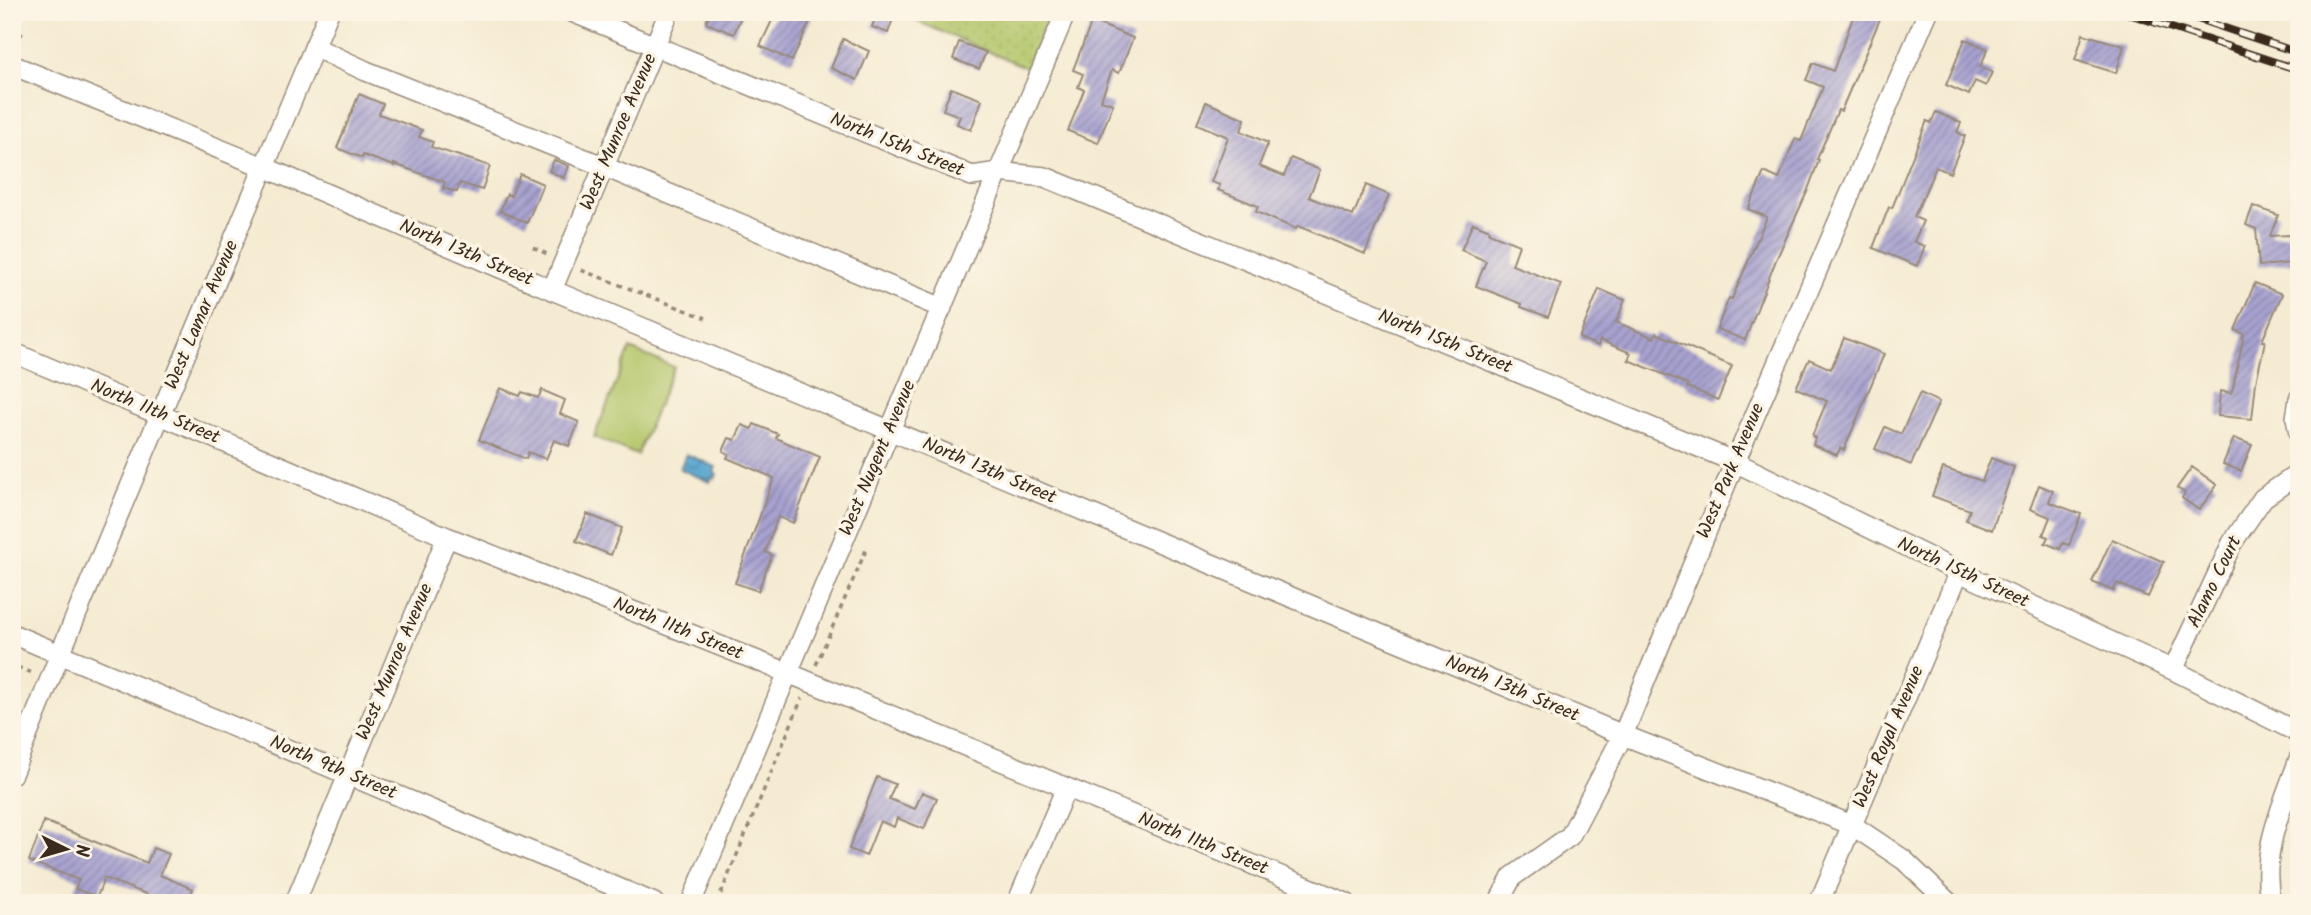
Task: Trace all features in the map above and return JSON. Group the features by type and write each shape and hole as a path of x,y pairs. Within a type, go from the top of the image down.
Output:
{"street":[{"name":"West Lamar Avenue","path":"12,774 329,12"},
{"name":"North 15th Street","path":"572,12 972,176 999,172 1045,177 1735,462 1959,572 2172,670 2299,733"},
{"name":"West Munroe Avenue","path":"552,290 669,12"},
{"name":"West Nugent Avenue","path":"691,903 1066,12"},
{"name":"West Park Avenue","path":"1498,903 1512,877 1570,836 1623,735 1735,462 1928,12"},
{"path":"314,47 366,71 605,167 942,308"},
{"name":"North 13th Street","path":"12,65 264,167 552,290 1623,735 1852,825 1904,860 1949,903"},
{"name":"North 11th Street","path":"12,352 447,537 788,673 1338,901"},
{"path":"2299,399 2296,418 2299,434"},
{"name":"Alamo Court","path":"2172,670 2232,543 2263,498 2299,473"},
{"name":"West Munroe Avenue","path":"295,903 447,537"},
{"name":"West Royal Avenue","path":"1819,903 1959,572"},
{"name":"North 9th Street","path":"12,634 654,903"},
{"path":"2271,903 2268,892 2269,845 2299,759"},
{"path":"1017,903 1066,788"}],"path":[{"path":"12,30 23,35"},
{"path":"533,247 551,256"},
{"path":"575,268 706,318"},
{"path":"816,664 866,550"},
{"path":"18,667 37,675"},
{"path":"717,903 804,693"}],"green space":[{"path":"895,12 1050,12 1027,68"},
{"path":"630,349 674,367 637,455 594,437"}],"water":[{"path":"686,454 716,467 715,479 712,477 710,482 680,469"}],"building":[{"path":"710,12 743,12 734,34 706,23"},
{"path":"776,12 814,12 792,61 760,46"},
{"path":"877,12 894,16 888,33 872,27"},
{"path":"1855,12 1883,12 1841,111 1838,110 1817,159 1819,160 1807,192 1776,260 1745,340 1717,329 1767,217 1748,209 1764,172 1779,179 1795,139 1801,141 1823,87 1806,80 1813,63 1833,71"},
{"path":"1092,21 1133,38 1119,73 1112,70 1101,100 1113,104 1098,143 1068,131 1084,90 1078,87 1083,74 1073,70"},
{"path":"2083,34 2124,46 2116,73 2075,60"},
{"path":"843,39 869,51 857,80 831,68"},
{"path":"1965,39 1988,49 1980,67 1992,72 1986,86 1975,81 1969,95 1946,85"},
{"path":"959,42 986,52 979,69 953,59"},
{"path":"951,88 982,100 971,130 957,124 960,116 943,110"},
{"path":"359,94 383,104 379,114 422,130 419,137 433,142 431,147 490,166 482,190 460,183 457,192 443,188 445,182 337,148"},
{"path":"1206,102 1245,119 1241,131 1268,143 1259,166 1284,176 1291,158 1320,170 1309,197 1353,216 1366,185 1389,195 1365,254 1256,212 1258,206 1218,190 1220,185 1211,182 1228,137 1197,124"},
{"path":"1936,112 1961,123 1957,132 1965,136 1950,173 1936,167 1914,217 1923,221 1914,242 1925,246 1917,266 1873,248 1927,121 1931,123"},
{"path":"554,160 569,166 564,178 549,171"},
{"path":"520,174 543,184 527,223 500,211 507,194 511,196"},
{"path":"2253,206 2278,215 2270,236 2289,235 2292,263 2259,266 2256,229 2246,225"},
{"path":"1473,223 1490,230 1489,233 1519,245 1512,265 1561,284 1548,317 1476,286 1486,261 1461,250"},
{"path":"2255,283 2282,294 2262,341 2265,341 2256,382 2252,419 2218,416 2220,391 2232,393 2244,334 2235,330"},
{"path":"1599,289 1625,300 1616,322 1654,338 1656,333 1732,366 1718,400 1687,387 1688,384 1628,360 1631,353 1600,340 1598,346 1579,338"},
{"path":"1844,338 1884,354 1844,450 1840,448 1837,455 1813,445 1815,438 1812,436 1827,401 1796,388 1809,359 1831,369"},
{"path":"500,388 520,396 522,392 538,398 542,390 565,400 560,414 579,422 569,446 554,440 546,459 528,452 526,459 479,440"},
{"path":"1920,393 1939,402 1911,465 1875,449 1885,427 1901,434"},
{"path":"754,424 778,434 776,438 820,457 793,523 778,517 765,552 772,555 758,591 735,583 774,478 727,458 729,454 723,451 729,438 735,440 742,425 752,429"},
{"path":"2234,438 2252,445 2241,471 2223,464"},
{"path":"1991,458 2014,467 1992,530 1966,520 1970,510 1932,496 1943,468 1982,481"},
{"path":"2192,467 2217,485 2199,510 2182,498 2185,493 2177,488"},
{"path":"2039,485 2053,491 2049,502 2081,514 2069,545 2063,543 2060,549 2045,543 2048,537 2043,535 2050,517 2030,509"},
{"path":"587,514 622,528 611,555 576,541"},
{"path":"2112,539 2164,562 2148,597 2117,583 2113,591 2092,582"},
{"path":"877,777 895,784 889,799 915,809 922,792 937,798 924,829 897,818 894,827 880,821 866,856 849,849"},
{"path":"44,821 147,863 153,848 169,854 160,875 193,889 187,903 146,903 149,895 104,878 97,897 75,889 79,880 29,861"}],"railway":[{"path":"2123,12 2299,70"},
{"path":"2177,12 2299,53"}]}
